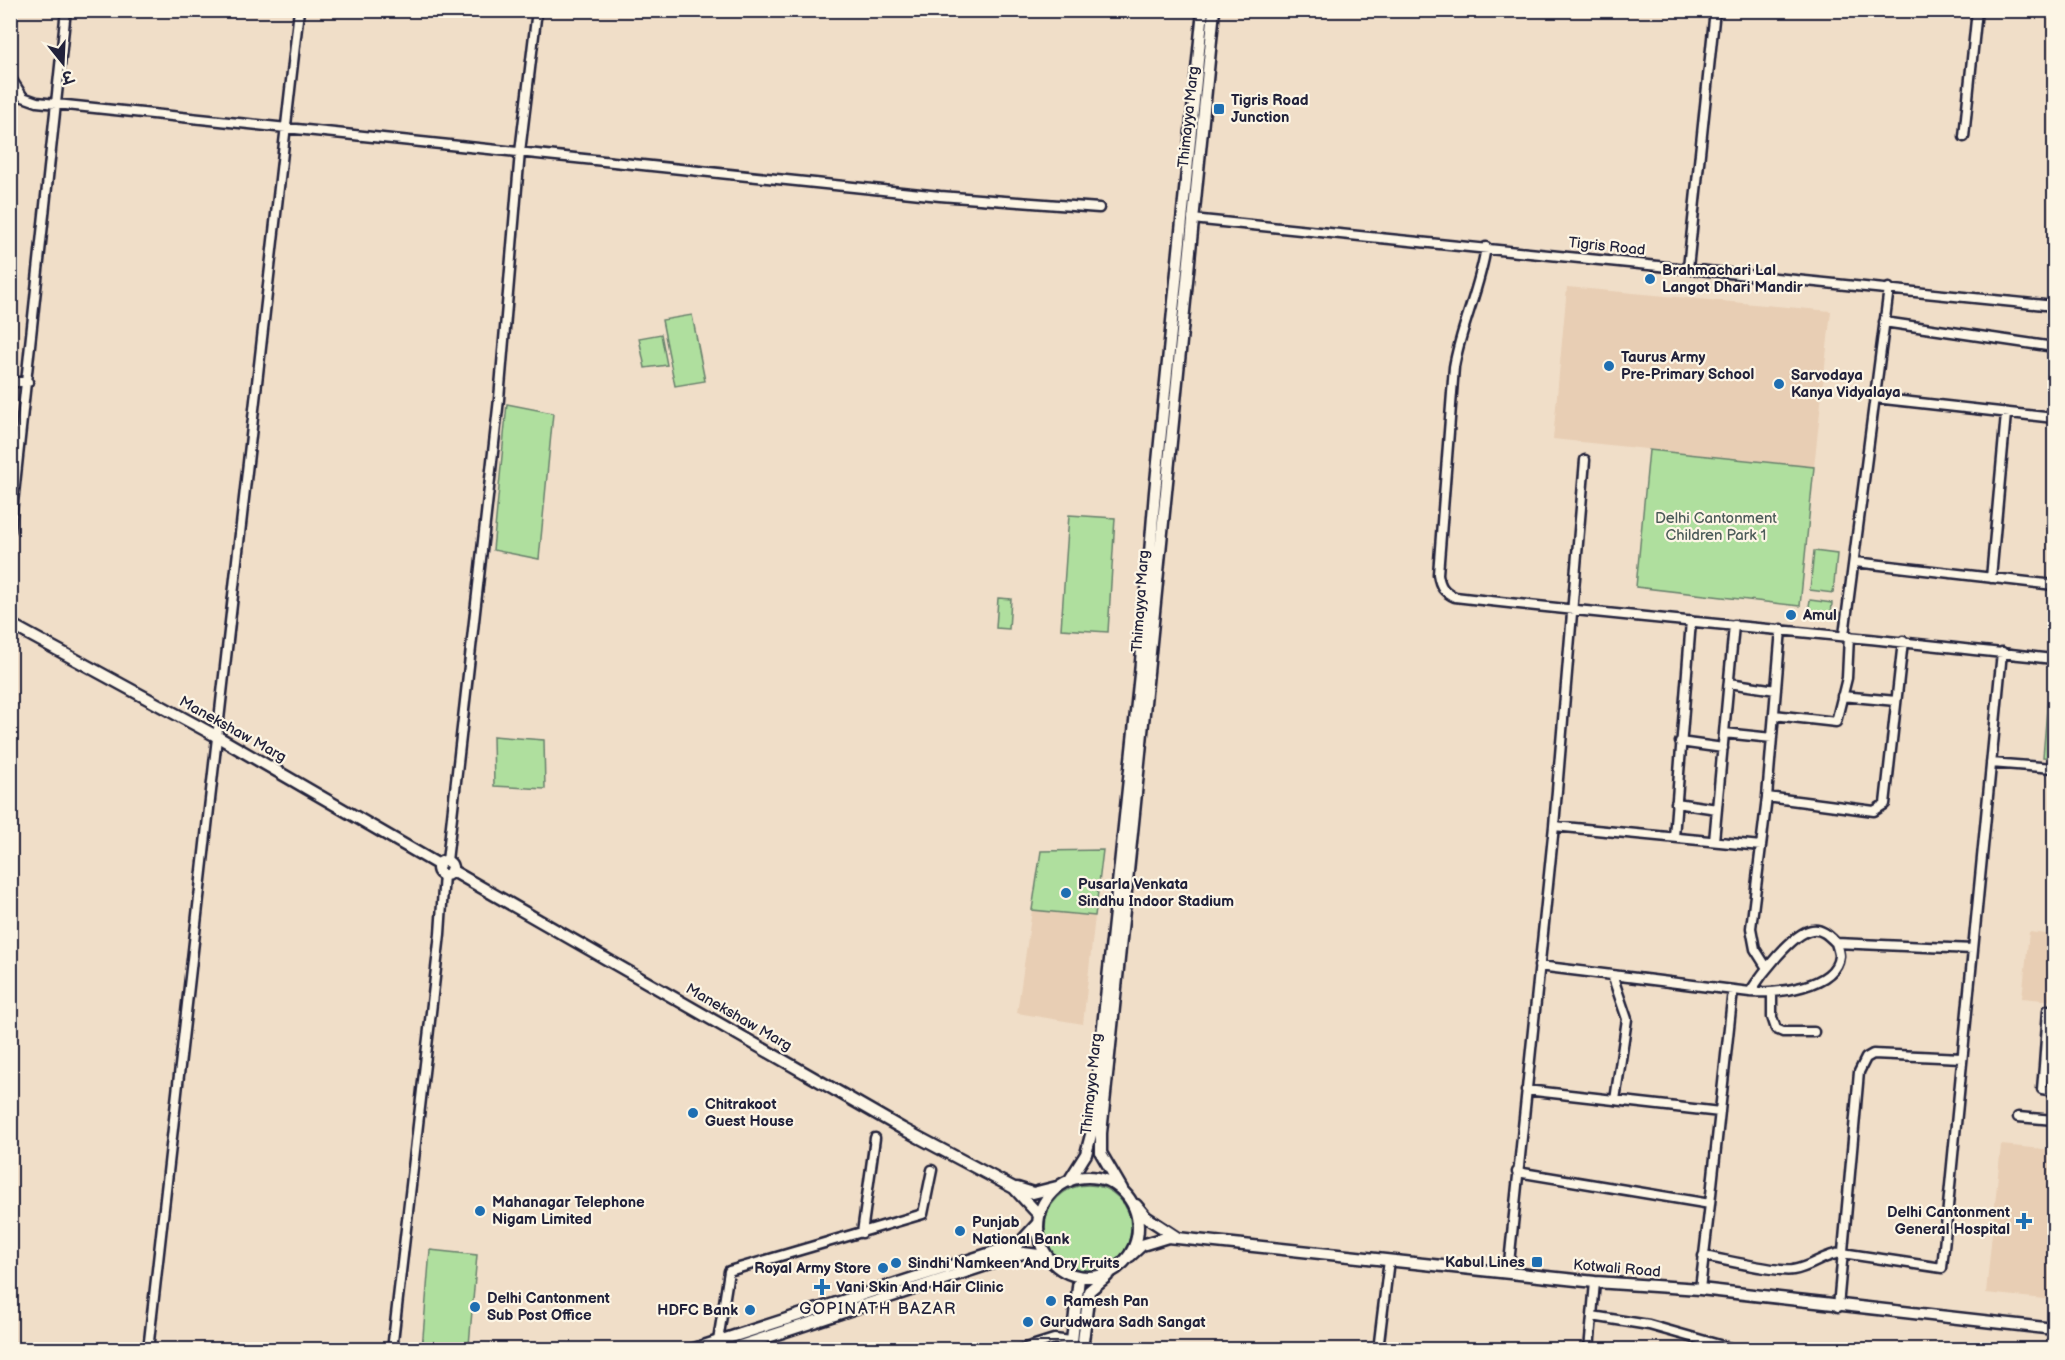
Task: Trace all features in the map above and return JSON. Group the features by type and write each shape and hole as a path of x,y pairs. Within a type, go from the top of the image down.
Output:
{"street":[{"path":"10,531 28,382 66,10"},
{"path":"148,1350 299,10"},
{"path":"392,1350 498,408 520,152 537,10"},
{"name":"Thimayya Marg","path":"1125,1193 1101,1153 1101,1133 1144,674 1155,492 1203,10"},
{"name":"Thimayya Marg","path":"1064,1183 1086,1154 1092,1131 1157,564 1214,10"},
{"path":"1688,268 1715,10"},
{"path":"1964,137 1977,10"},
{"path":"10,77 28,100 940,196 1099,208"},
{"name":"Tigris Road","path":"1192,219 2055,306"},
{"path":"1486,247 1480,278 1460,337 1454,367 1444,483 1440,584 1446,592 1455,597 1572,610 1847,635 2053,658"},
{"path":"1774,715 1833,723 1837,720 1849,667 1847,635 1888,288"},
{"path":"1884,322 2055,347"},
{"path":"10,382 28,382"},
{"path":"1875,398 2055,418"},
{"path":"1991,578 2006,414"},
{"path":"1508,1273 1554,826 1585,460"},
{"path":"1855,562 2055,585"},
{"path":"1674,837 1691,621"},
{"name":"Manekshaw Marg","path":"10,624 218,737 903,1129 1014,1188 1033,1193 1064,1183"},
{"path":"1714,841 1734,625"},
{"path":"1767,968 1755,949 1751,928 1767,796 1781,629"},
{"path":"1767,796 1874,811 1881,809 1885,804 1903,642"},
{"path":"1703,1256 1791,1270 1811,1265 1828,1254 1842,1253 1942,1268 2002,652"},
{"path":"1729,683 1776,690"},
{"path":"1842,696 1896,701"},
{"path":"1724,733 1772,738"},
{"path":"1680,742 1723,748"},
{"path":"1991,763 2055,768"},
{"path":"1676,803 1717,809"},
{"path":"1554,826 1761,846"},
{"path":"1539,966 1750,992 1772,993 1814,984 1835,966 1839,956 1836,943 1827,934 1813,930 1794,940 1767,968 1750,992"},
{"path":"1836,943 1973,949"},
{"path":"1612,975 1627,1019 1616,1100"},
{"path":"1700,1290 1733,990"},
{"path":"1772,993 1772,1017 1776,1029 1783,1032 1814,1032"},
{"path":"2055,1011 2048,1011 2042,1089 2055,1091"},
{"path":"1838,1307 1859,1072 1863,1063 1873,1054 1962,1058"},
{"path":"2044,1066 2055,1066"},
{"path":"1526,1090 1720,1112"},
{"path":"2018,1117 2055,1120"},
{"path":"862,1233 874,1138"},
{"path":"718,1341 729,1271 923,1214 932,1170"},
{"path":"1518,1172 1710,1204"},
{"path":"728,1350 1021,1249 1039,1219 1044,1203 1064,1183 1096,1177 1125,1193 1146,1217 1178,1238"},
{"name":"Manekshaw Marg","path":"1014,1188 1039,1219"},
{"path":"1125,1193 1137,1211 1139,1226 1137,1242 1130,1256"},
{"path":"1039,1219 1042,1249 1057,1268 1079,1278 1109,1274"},
{"path":"1082,1350 1089,1291 1142,1245 1168,1237 1178,1238"},
{"name":"Kotwali Road","path":"1178,1238 1595,1282 1700,1290 1838,1307 2055,1329"},
{"path":"691,1350 1021,1249 1049,1260"},
{"path":"1378,1350 1389,1260"},
{"path":"1019,1350 1054,1339 1071,1345 1079,1278"},
{"path":"1590,1350 1595,1282"},
{"path":"1592,1316 1649,1324 1737,1350"}],"shaded area":[{"path":"1567,287 1831,311 1814,467 1553,439"},
{"path":"1032,910 1095,916 1083,1024 1017,1013"},
{"path":"2029,932 2054,935 2054,1001 2022,998"},
{"name":"Delhi Cantonment General Hospital","path":"2001,1145 2054,1150 2054,1300 1986,1293"}],"green space":[{"path":"692,315 705,381 675,386 662,320"},
{"path":"661,334 667,365 645,368 639,338"},
{"path":"507,404 553,413 539,559 493,550"},
{"name":"Delhi Cantonment Children Park 1","path":"1649,450 1814,467 1800,606 1636,587"},
{"path":"1069,515 1115,518 1108,632 1061,629"},
{"path":"1814,551 1837,554 1833,593 1810,590"},
{"path":"998,598 1011,599 1009,629 996,628"},
{"path":"1810,600 1832,603 1831,615 1808,612"},
{"path":"2051,661 2054,661 2054,758 2043,757"},
{"path":"493,736 544,740 545,789 494,786"},
{"name":"Pusarla Venkata Sindhu Indoor Stadium","path":"1103,850 1095,916 1032,910 1041,851"},
{"path":"1080,1185 1096,1185 1119,1197 1128,1211 1131,1228 1128,1245 1119,1259 1096,1271 1080,1271 1064,1264 1052,1252 1045,1236 1045,1220 1052,1204 1064,1192"},
{"path":"430,1250 477,1255 469,1345 514,1349 422,1349"}],"place":[{"name":"Tigris Road Junction","path":"1219,109"},
{"name":"Brahmachari Lal Langot Dhari Mandir","path":"1650,279"},
{"name":"Taurus Army Pre-Primary School","path":"1609,366"},
{"name":"Sarvodaya Kanya Vidyalaya","path":"1779,384"},
{"name":"Amul","path":"1791,615"},
{"name":"Pusarla Venkata Sindhu Indoor Stadium","path":"1066,893"},
{"name":"Chitrakoot Guest House","path":"693,1113"},
{"name":"Mahanagar Telephone Nigam Limited","path":"480,1211"},
{"name":"Delhi Cantonment General Hospital","path":"2024,1221"},
{"name":"Punjab National Bank","path":"960,1231"},
{"name":"Kabul Lines","path":"1537,1262"},
{"name":"Sindhi Namkeen And Dry Fruits","path":"896,1263"},
{"name":"Royal Army Store","path":"883,1268"},
{"name":"Vani Skin And Hair Clinic","path":"822,1287"},
{"name":"Ramesh Pan","path":"1051,1301"},
{"name":"Delhi Cantonment Sub Post Office","path":"475,1307"},
{"name":"HDFC Bank","path":"750,1310"},
{"name":"Gurudwara Sadh Sangat","path":"1028,1322"}],"district":[{"name":"GOPINATH BAZAR","path":"878,1308"}]}
